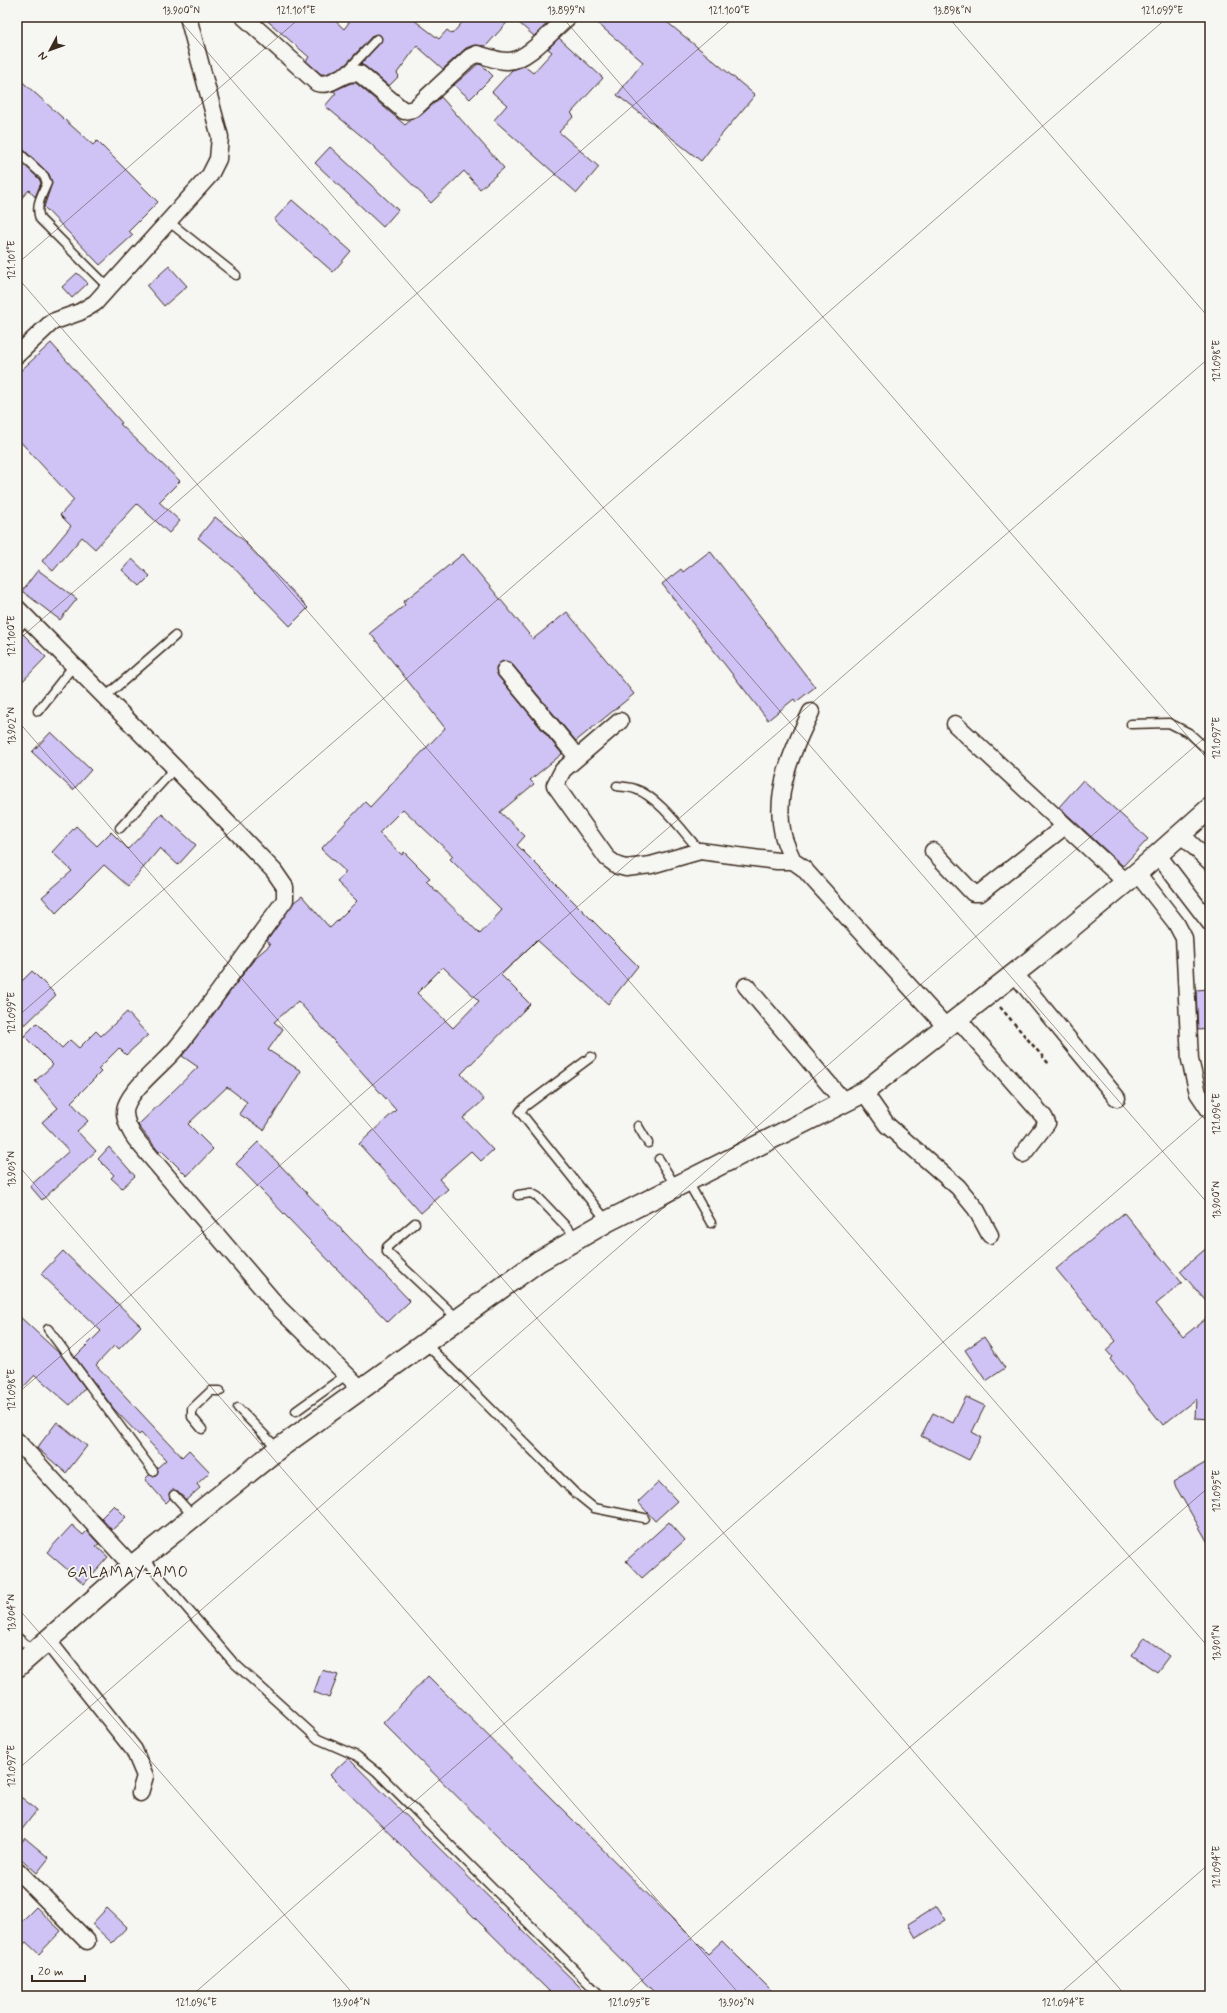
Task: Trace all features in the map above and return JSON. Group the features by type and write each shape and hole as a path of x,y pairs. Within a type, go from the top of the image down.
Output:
{"street":[{"path":"17,355 52,322 80,312 95,303 210,175 218,159 220,137 188,17"},
{"path":"248,18 317,83 324,85 332,83 344,74 354,72 360,74 404,111 408,112 414,109 470,57 477,54 496,60 509,62 524,57 568,17"},
{"path":"20,618 74,665 274,870 285,888 285,900 177,1047 134,1093 126,1106 125,1114 132,1134 138,1142 279,1308 361,1389"},
{"path":"504,670 577,757"},
{"path":"793,861 783,835 781,796 794,746 811,712"},
{"path":"620,722 563,770 555,785 607,858 618,866 626,868 651,865 700,851 793,861 803,868 1044,1116 1047,1123 1023,1154"},
{"path":"955,724 1065,826 1132,877 1176,923 1184,938 1190,1060 1198,1093 1210,1111"},
{"path":"17,1667 193,1516 278,1449 539,1261 608,1222 864,1092 1015,974 1158,855 1210,808"},
{"path":"933,851 973,893 980,893 1065,826"},
{"path":"1181,834 1210,862"},
{"path":"1158,855 1210,923"},
{"path":"1015,974 1117,1098"},
{"path":"746,986 844,1102"},
{"path":"864,1092 887,1126 958,1187 976,1209 990,1234"},
{"path":"17,1441 138,1562"},
{"path":"41,1646 134,1750 145,1776 140,1793"},
{"path":"17,1870 87,1942"}],"lane":[{"path":"344,74 377,39"},
{"path":"17,151 44,176 47,183 38,204 37,211 40,219 109,288"},
{"path":"168,221 236,275"},
{"path":"105,697 175,636"},
{"path":"38,711 74,665"},
{"path":"1131,724 1169,723 1188,733 1210,752"},
{"path":"120,828 175,768"},
{"path":"617,786 635,788 645,794 659,805 700,851"},
{"path":"591,1057 524,1107 520,1112 608,1222"},
{"path":"638,1126 648,1143"},
{"path":"659,1159 682,1184 711,1223"},
{"path":"518,1195 531,1193 538,1197 578,1239"},
{"path":"415,1224 387,1247 387,1252 458,1319"},
{"path":"48,1329 153,1471"},
{"path":"425,1343 573,1492 594,1508 644,1518"},
{"path":"296,1411 346,1375"},
{"path":"202,1429 192,1417 192,1409 211,1391 220,1391"},
{"path":"238,1408 278,1449"},
{"path":"174,1495 193,1516"},
{"path":"138,1562 233,1662 276,1699 318,1739 357,1756 377,1772 601,1996"},
{"path":"17,1637 41,1646"}],"path":[{"path":"989,994 1049,1064"}],"building":[{"path":"263,17 331,17 344,29 353,17 410,17 439,39 447,30 452,34 467,17 512,17 486,46 474,45 466,48 443,69 417,46 397,73 399,76 389,86 361,64 381,42 382,38 380,35 373,35 345,65 326,74 321,74 306,61 309,57"},
{"path":"512,17 554,17 534,36"},
{"path":"590,17 661,17 755,95 701,161 617,95 643,62"},
{"path":"559,38 603,78 571,113 574,116 559,132 599,167 577,193 494,120 507,105 492,92 512,70 524,66 533,73 552,52 548,49"},
{"path":"478,64 482,65 493,76 470,99 454,85"},
{"path":"17,77 93,145 97,141 158,202 129,231 133,235 100,265 44,207 52,183 49,174 21,147 17,146"},
{"path":"351,83 356,83 405,125 412,119 420,116 441,97 504,168 480,189 464,171 431,203 370,143 325,106 336,93 333,91"},
{"path":"330,147 398,210 383,227 315,163"},
{"path":"17,158 39,179 41,183 35,197 29,190 17,203"},
{"path":"292,200 351,251 333,272 274,220"},
{"path":"169,266 187,286 164,306 147,286"},
{"path":"77,273 88,283 72,298 62,287"},
{"path":"51,343 122,423 120,424 180,481 159,502 180,521 169,533 137,504 95,549 82,537 53,571 42,561 71,526 60,515 74,500 17,438 17,374"},
{"path":"215,517 247,543 246,544 308,608 290,626 231,565 198,538"},
{"path":"710,551 815,687 796,702 794,699 768,720 662,584 681,569 683,572"},
{"path":"463,554 533,639 567,612 634,694 576,741 512,664 503,661 496,667 498,676 562,754 530,780 534,784 500,812 525,836 517,845 638,966 608,1004 537,940 501,975 530,1004 461,1074 484,1100 463,1118 493,1150 481,1161 471,1151 439,1179 448,1189 421,1213 359,1144 396,1110 298,1001 274,1022 283,1029 268,1050 301,1071 264,1130 239,1114 247,1102 227,1087 188,1124 213,1149 187,1176 161,1150 159,1152 138,1125 198,1067 182,1056 256,957 270,945 267,941 294,902 302,896 330,928 357,901 337,882 346,872 321,849 365,802 370,807 445,728 370,633 405,605 403,602","holes":["403,809 453,856 450,859 502,910 480,934 426,881 430,878 404,852 402,855 379,833","443,967 479,1001 453,1028 417,993"]},
{"path":"132,559 150,576 140,586 122,570"},
{"path":"38,570 77,599 60,620 22,591"},
{"path":"22,633 46,657 17,687 17,635"},
{"path":"51,732 91,770 73,790 32,752"},
{"path":"1083,780 1148,839 1123,866 1059,807"},
{"path":"162,814 196,845 178,865 160,848 128,886 104,865 56,913 42,897 72,871 52,852 76,826 97,846 111,832 128,849"},
{"path":"32,971 56,995 25,1025 17,1016 17,986"},
{"path":"1210,989 1210,1029 1198,1030 1196,990"},
{"path":"127,1012 148,1035 126,1055 119,1048 98,1069 101,1072 71,1102 88,1121 77,1131 96,1151 42,1200 30,1186 69,1151 42,1122 58,1108 35,1081 53,1065 24,1036 37,1023 62,1048 70,1040 79,1048 96,1031 101,1036"},
{"path":"258,1142 410,1301 388,1322 236,1164"},
{"path":"109,1147 135,1176 122,1188 111,1178 114,1175 98,1159"},
{"path":"1124,1213 1182,1283 1156,1304 1183,1337 1210,1315 1210,1419 1195,1418 1196,1399 1163,1425 1110,1359 1112,1357 1106,1350 1116,1341 1056,1269"},
{"path":"1210,1245 1210,1306 1180,1271"},
{"path":"63,1251 141,1326 119,1349 115,1345 96,1365 182,1457 189,1450 210,1472 197,1484 200,1488 186,1500 178,1491 173,1490 169,1493 170,1499 166,1503 145,1479 149,1475 157,1475 157,1468 166,1460 141,1433 139,1435 114,1409 75,1357 101,1331 41,1274"},
{"path":"17,1314 61,1355 85,1388 70,1405 35,1375 17,1394"},
{"path":"984,1337 1005,1368 986,1381 965,1350"},
{"path":"966,1397 985,1406 972,1432 981,1437 969,1460 921,1436 933,1413 953,1423"},
{"path":"57,1422 87,1446 66,1473 37,1448"},
{"path":"1210,1460 1210,1546 1173,1482"},
{"path":"659,1482 677,1501 655,1521 638,1502"},
{"path":"114,1505 126,1517 112,1530 101,1518"},
{"path":"669,1522 685,1540 642,1578 626,1561"},
{"path":"72,1525 83,1535 87,1531 99,1544 96,1546 108,1557 84,1584 47,1552"},
{"path":"1144,1637 1169,1656 1157,1672 1132,1655"},
{"path":"322,1670 338,1675 329,1698 314,1692"},
{"path":"428,1676 708,1954 722,1941 777,1996 658,1996 383,1723"},
{"path":"348,1758 589,1996 554,1996 330,1775"},
{"path":"17,1794 37,1810 17,1836"},
{"path":"25,1838 49,1858 37,1873 17,1855 17,1848"},
{"path":"937,1906 946,1920 916,1938 908,1924"},
{"path":"36,1907 61,1931 39,1954 26,1942 17,1951 17,1926"},
{"path":"107,1908 127,1927 112,1943 92,1924"}],"district":[{"name":"GALAMAY-AMO","path":"128,1573"}]}
